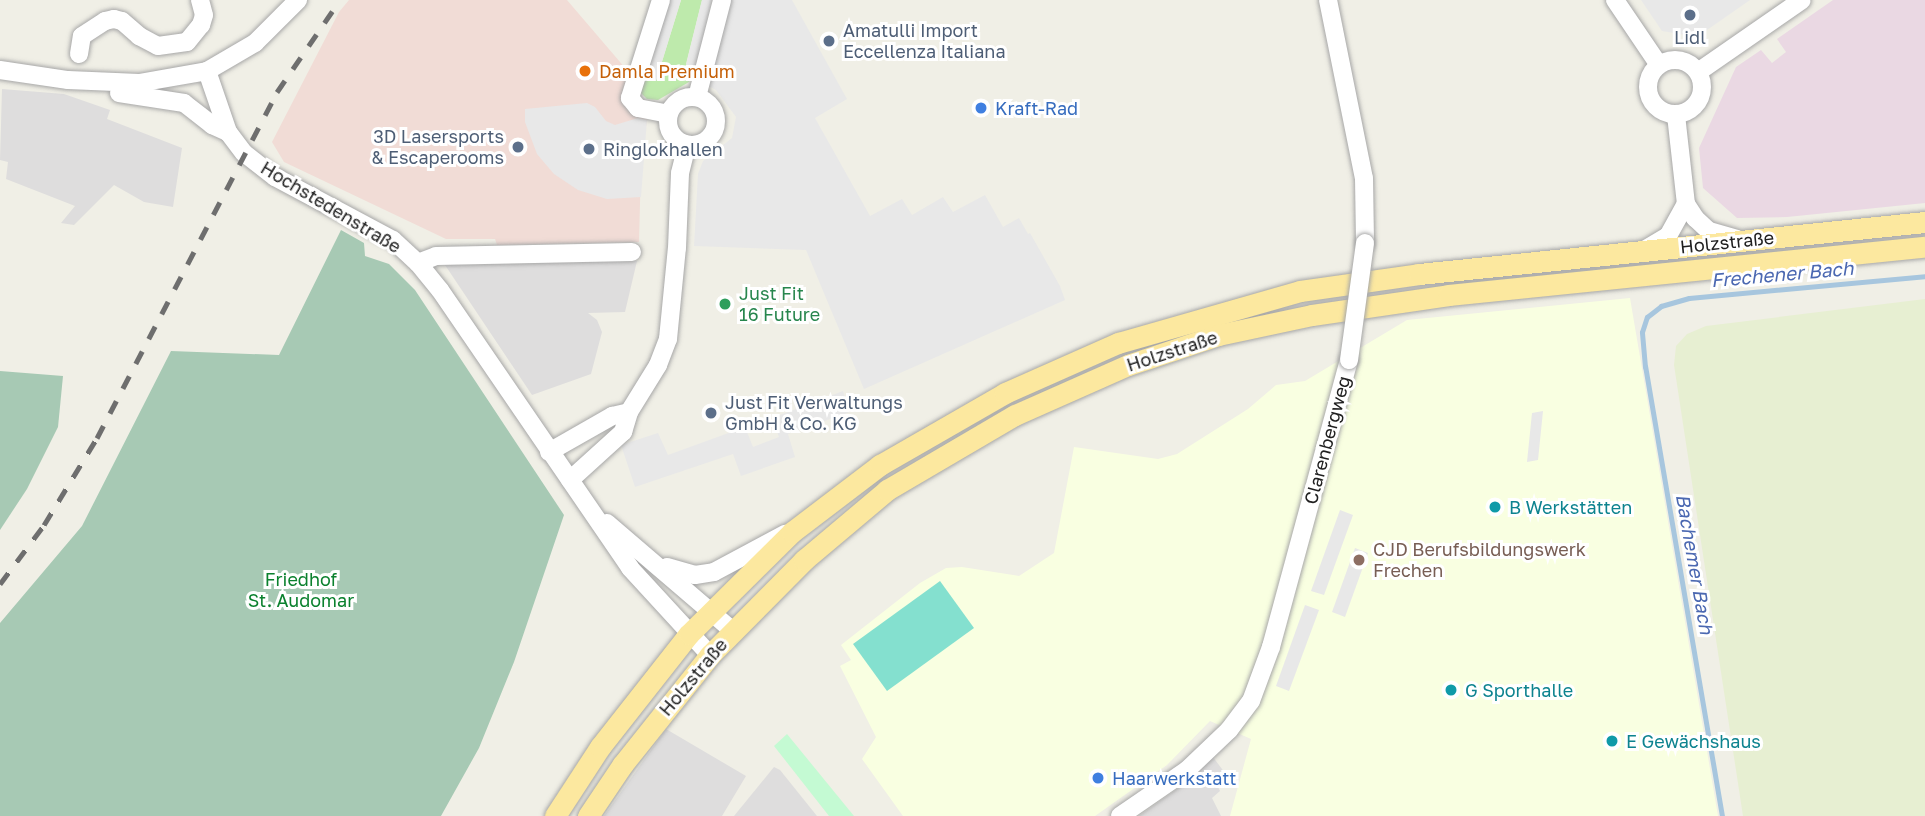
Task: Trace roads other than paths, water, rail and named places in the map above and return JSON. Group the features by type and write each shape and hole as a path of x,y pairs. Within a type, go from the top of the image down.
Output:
{"main road":[{"name":"Holzstraße","path":"555,816 600,747 689,634 792,531 880,465 1005,393 1118,343 1300,291 1419,274 1925,222"},
{"name":"Holzstraße","path":"588,816 623,764 710,655 804,560 887,490 1015,415 1128,365 1219,335 1312,315 1449,295 1925,247"}],"street":[{"path":"79,54 82,36 114,19 122,20 148,43 158,46 187,42 201,25 204,15 200,0"},
{"path":"0,70 68,80 139,83 207,71 255,43 298,0"},
{"path":"661,0 630,98 638,108 668,114"},
{"path":"697,97 722,0"},
{"name":"Clarenbergweg","path":"1120,816 1187,770 1229,730 1251,701 1271,647 1349,360 1365,243 1364,178 1328,0"},
{"path":"1615,0 1659,65"},
{"path":"1698,72 1802,0"},
{"path":"1676,60 1698,72 1702,80 1701,97 1689,111 1676,115 1662,112 1649,99 1648,80 1659,65 1676,60"},
{"name":"Hochstedenstraße","path":"207,71 228,132 244,153 275,177 383,234 418,262 436,256 632,253"},
{"path":"68,80 114,92 177,101 228,132"},
{"path":"697,97 712,107 716,125 709,138 702,143 687,145 673,137 667,122 668,114 682,98 697,97"},
{"path":"1676,115 1686,204 1695,218 1709,231 1741,241"},
{"path":"570,480 623,432 629,412 658,365 668,339 677,248 680,173 687,145"},
{"path":"1643,251 1668,236 1686,204"},
{"path":"418,262 440,290 630,568 710,655"},
{"path":"549,452 612,416 629,412"},
{"path":"593,512 659,565 733,631"},
{"name":"Holzstraße","path":"659,565 695,575 713,572 792,531"}],"waterway":[{"name":"Bachemer Bach","path":"1722,816 1645,367 1642,332 1647,317 1661,306 1689,298 1925,276"}],"railway":[{"path":"0,584 44,525 97,438 277,92 340,0"}],"place":[{"name":"Lidl","path":"1690,15"},
{"name":"Amatulli Import Eccellenza Italiana","path":"829,41"},
{"name":"Damla Premium","path":"585,71"},
{"name":"Kraft-Rad","path":"981,108"},
{"name":"3D Lasersports & Escaperooms","path":"518,147"},
{"name":"Ringlokhallen","path":"589,149"},
{"name":"Just Fit 16 Future","path":"725,304"},
{"name":"Just Fit Verwaltungs GmbH & Co. KG","path":"711,413"},
{"name":"B Werkstätten","path":"1495,507"},
{"name":"CJD Berufsbildungswerk Frechen","path":"1359,560"},
{"name":"G Sporthalle","path":"1451,690"},
{"name":"E Gewächshaus","path":"1612,741"},
{"name":"Haarwerkstatt","path":"1098,778"}],"water label":[{"name":"Frechener Bach","path":"1782,274"}],"park label":[{"name":"Friedhof St. Audomar","path":"301,590"}]}
